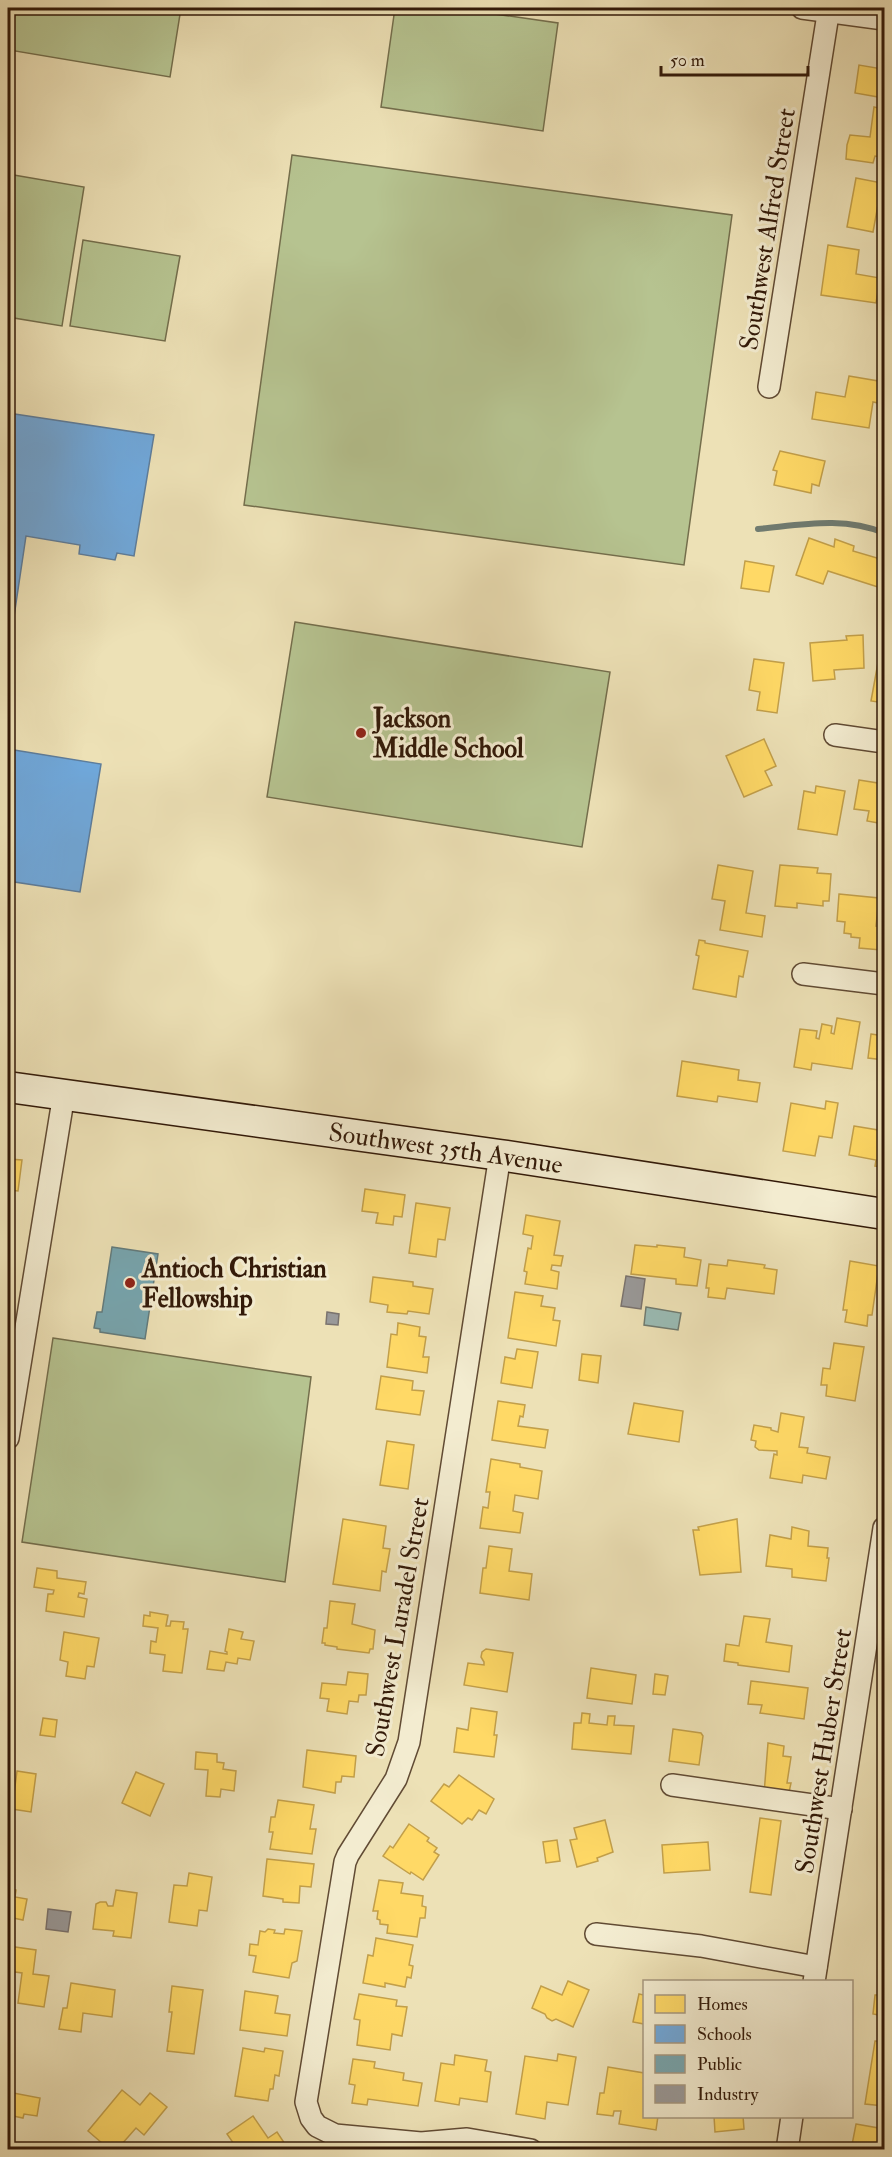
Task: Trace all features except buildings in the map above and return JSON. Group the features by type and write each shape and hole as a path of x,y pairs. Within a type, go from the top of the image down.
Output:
{"street":[{"path":"802,8 829,9 885,19"},
{"name":"Southwest Alfred Street","path":"769,387 829,9"},
{"path":"835,735 885,741"},
{"path":"803,974 885,984"},
{"name":"Southwest 35th Avenue","path":"8,1087 500,1155 885,1214"},
{"path":"8,1438 64,1094"},
{"name":"Southwest Luradel Street","path":"500,1155 409,1742 400,1770 345,1862 315,2060 306,2095 311,2118 317,2126 347,2137 421,2143 467,2139 531,2150"},
{"name":"Southwest Huber Street","path":"815,1974 885,1528"},
{"path":"672,1785 841,1809"},
{"path":"596,1934 701,1946 815,1974"},
{"path":"787,2150 792,2118"}],"green space":[{"path":"16,8 181,8 170,77 9,50"},
{"path":"395,8 453,8 558,23 543,131 381,107"},
{"path":"292,155 732,215 684,565 244,505"},
{"path":"8,174 84,187 62,326 8,317"},
{"path":"83,240 180,256 165,341 70,326"},
{"path":"295,622 610,672 582,847 267,797"},
{"path":"53,1338 311,1377 285,1582 22,1542"}],"water":[{"path":"646,1307 681,1313 678,1330 644,1325"}],"waterway":[{"path":"758,529 837,523 884,533"}],"place":[{"name":"Jackson Middle School","path":"361,733"},
{"name":"Antioch Christian Fellowship","path":"130,1283"}]}
